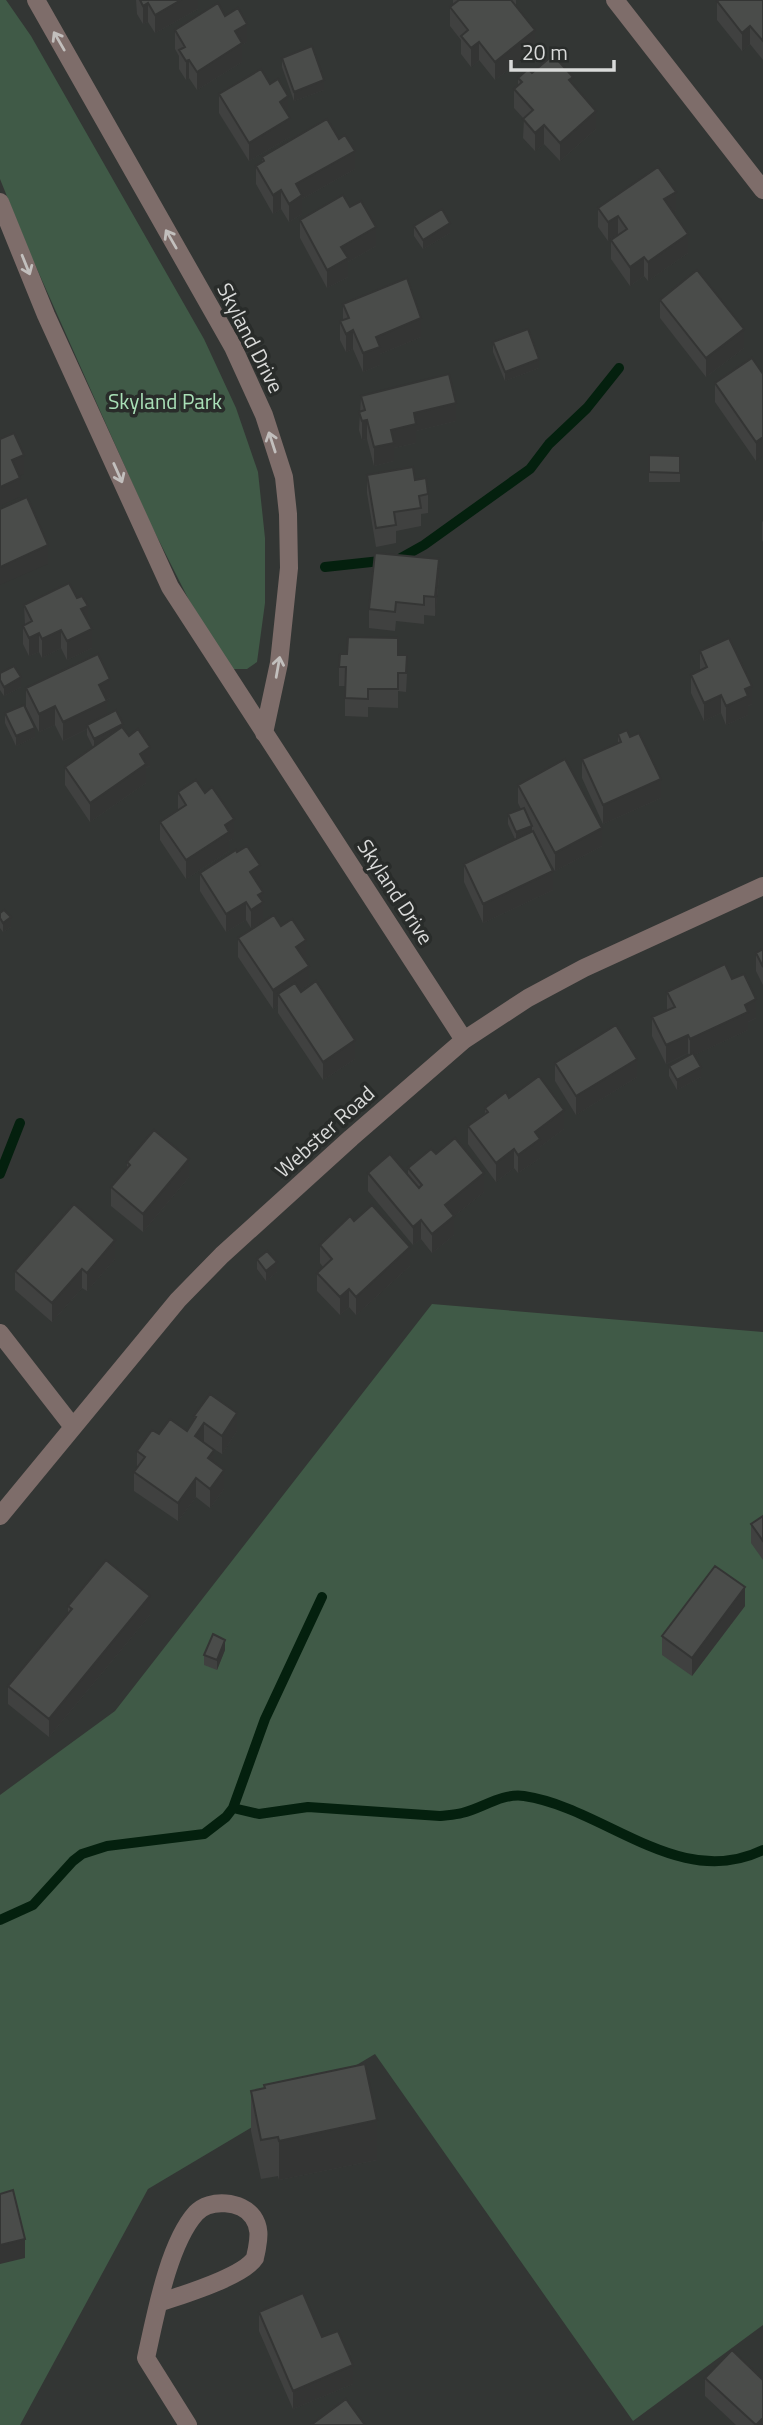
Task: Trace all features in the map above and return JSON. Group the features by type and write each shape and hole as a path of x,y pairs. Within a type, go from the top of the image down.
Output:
{"street":[{"name":"Skyland Drive","path":"36,0 233,346 264,415 284,477 289,568 279,663 264,733"},
{"path":"615,0 763,190"},
{"name":"Skyland Drive","path":"0,202 46,316 170,587 464,1040"},
{"name":"Webster Road","path":"0,1516 178,1300 222,1255 464,1040 528,999 584,968 763,886"},
{"path":"0,1333 73,1427"},
{"path":"159,2303 235,2274 255,2258 260,2234 253,2217 236,2205 217,2203 197,2211 180,2239 163,2285 146,2358 188,2425"}],"green space":[{"name":"Skyland Park","path":"0,0 6,0 31,36 204,339 236,408 258,472 265,538 265,603 257,662 247,669 231,669 189,600 150,523 29,251 0,179"},
{"path":"432,1304 763,1332 763,2325 633,2421 375,2054 148,2189 20,2425 0,2425 0,1795 115,1711"}],"building":[{"path":"140,0 181,0 155,15 148,3 143,6"},
{"path":"459,0 511,0 535,30 495,62 479,42 471,48 461,36 468,30 450,7"},
{"path":"763,0 763,41 750,26 742,33 717,1"},
{"path":"218,3 225,16 238,8 247,24 235,31 242,43 197,72 179,50 185,47 175,30"},
{"path":"312,46 324,80 294,92 282,58"},
{"path":"553,55 573,77 569,80 596,111 560,143 544,125 535,133 523,119 533,110 514,89 522,82 518,78 528,69 532,73"},
{"path":"261,69 270,84 278,79 288,96 280,102 290,118 249,143 219,94"},
{"path":"327,119 339,139 345,135 355,151 296,184 302,195 289,204 281,190 273,195 256,166 264,161 262,157"},
{"path":"658,167 676,192 664,199 688,234 648,262 644,257 630,267 611,240 627,229 618,216 608,222 598,208"},
{"path":"343,195 350,207 361,201 376,227 341,247 348,258 327,270 300,220"},
{"path":"442,209 450,223 423,240 414,226"},
{"path":"697,270 744,329 706,358 660,300"},
{"path":"407,278 421,318 376,337 380,347 363,353 353,330 346,334 340,321 349,318 343,304"},
{"path":"528,329 539,359 505,372 493,342"},
{"path":"752,358 763,374 763,437 756,442 715,383"},
{"path":"449,374 456,403 414,413 416,424 391,430 394,443 374,447 367,420 362,421 359,412 365,410 361,396"},
{"path":"14,433 24,455 12,460 20,478 0,487 0,439"},
{"path":"649,455 680,456 680,473 649,472"},
{"path":"413,467 415,480 426,478 428,494 419,496 421,508 394,512 396,525 376,528 367,475"},
{"path":"27,497 48,545 0,567 0,509"},
{"path":"375,553 439,559 435,597 424,596 424,605 396,602 395,612 369,609"},
{"path":"69,583 77,598 82,596 88,606 81,609 92,629 67,641 61,630 42,639 39,633 29,638 23,626 32,621 24,605"},
{"path":"348,637 398,638 398,655 407,655 406,673 398,673 398,689 368,689 368,699 345,698 346,667 339,667 340,654 347,654"},
{"path":"729,638 752,686 745,689 748,696 726,706 721,695 704,703 691,675 707,667 700,651"},
{"path":"98,654 110,679 99,685 107,701 63,722 55,706 39,714 26,688"},
{"path":"14,666 21,677 4,687 0,673"},
{"path":"24,705 35,728 16,736 5,713"},
{"path":"116,710 123,724 94,739 87,725"},
{"path":"122,727 129,736 138,729 150,747 140,754 146,764 90,803 65,767"},
{"path":"627,730 630,737 639,733 661,779 603,805 582,759 621,742 618,734"},
{"path":"565,759 602,828 555,853 518,785"},
{"path":"196,780 205,793 212,787 234,819 225,825 229,832 186,860 160,822 186,805 178,792"},
{"path":"524,808 532,826 516,832 508,814"},
{"path":"533,831 553,871 483,904 464,864"},
{"path":"247,846 260,865 250,872 263,892 258,895 263,902 251,910 246,902 226,914 200,873"},
{"path":"4,910 11,917 3,923 0,913"},
{"path":"274,915 281,926 292,919 306,940 296,947 309,966 273,990 238,938"},
{"path":"763,949 763,967 756,953"},
{"path":"725,964 732,979 744,974 756,999 745,1005 748,1012 690,1039 688,1035 666,1045 652,1017 675,1007 667,992"},
{"path":"316,981 355,1040 323,1062 278,994 295,983 301,992"},
{"path":"616,1025 637,1059 576,1096 555,1063"},
{"path":"693,1053 701,1067 677,1080 669,1066"},
{"path":"539,1076 564,1110 535,1132 540,1139 518,1155 514,1149 496,1163 468,1126 488,1112 485,1108 506,1092 509,1098"},
{"path":"154,1130 189,1159 143,1214 111,1187 130,1165 127,1162"},
{"path":"455,1138 484,1173 445,1205 454,1216 432,1234 421,1220 413,1227 368,1173 390,1154 419,1188 422,1185 408,1168 431,1149 436,1154"},
{"path":"74,1204 115,1240 87,1273 82,1269 52,1303 15,1271"},
{"path":"372,1205 410,1247 356,1297 349,1289 340,1297 317,1273 332,1259 320,1245 350,1216 354,1221"},
{"path":"267,1251 277,1262 266,1271 257,1259"},
{"path":"210,1394 237,1413 222,1436 204,1423 195,1436 214,1450 208,1458 224,1470 210,1489 196,1478 178,1503 134,1472 145,1457 137,1451 152,1430 159,1434 170,1419 187,1431"},
{"path":"763,1516 763,1541 751,1524"},
{"path":"106,1560 150,1596 49,1719 8,1686 72,1609 68,1606"},
{"path":"715,1566 745,1587 692,1658 662,1636"},
{"path":"213,1634 225,1640 217,1660 204,1655"},
{"path":"365,2064 377,2120 279,2141 278,2137 261,2140 251,2091 265,2088 264,2085"},
{"path":"13,2190 25,2239 0,2245 0,2194"},
{"path":"303,2293 322,2337 338,2331 353,2365 293,2391 259,2312"},
{"path":"732,2350 763,2380 763,2418 756,2425 705,2378"},
{"path":"346,2399 365,2425 311,2425"}],"waterway":[{"path":"325,567 399,559 424,545 530,469 549,444 587,408 619,368"},
{"path":"0,1174 20,1123"},
{"path":"0,1920 33,1905 82,1854 107,1846 204,1834 226,1817 233,1808 265,1719 322,1597"},
{"path":"233,1808 259,1814 308,1807 440,1816 470,1811 508,1797 524,1796 554,1803 642,1843 702,1861 732,1860 763,1850"}]}
